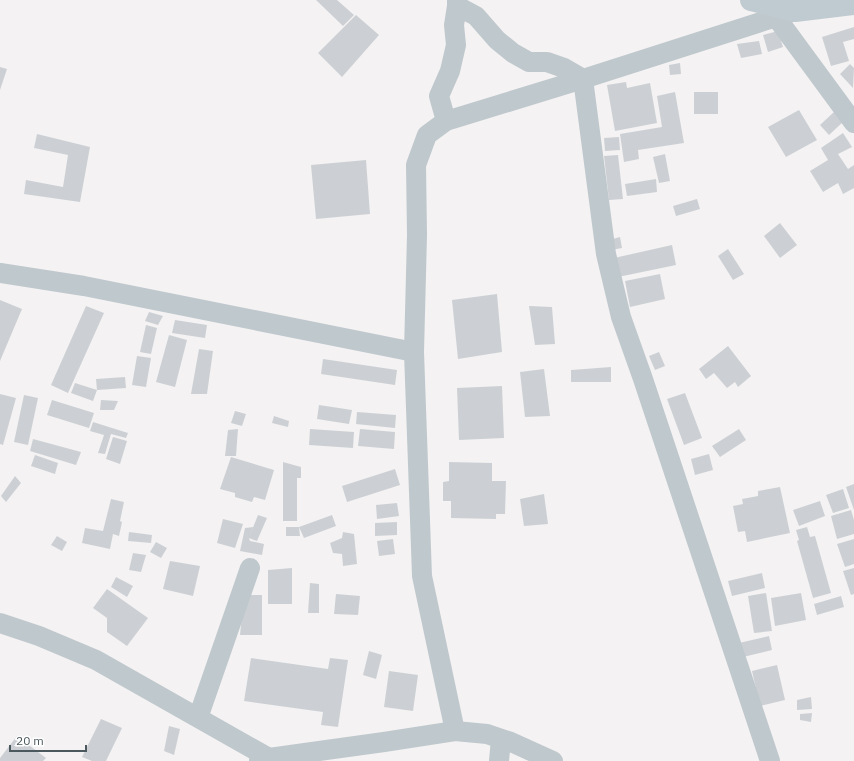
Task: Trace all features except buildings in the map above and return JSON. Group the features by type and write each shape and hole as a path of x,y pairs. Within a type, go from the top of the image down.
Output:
{"main road":[{"path":"751,0 785,14 854,4"}],"street":[{"path":"446,121 439,96 450,72 456,46 454,25 457,3 476,16 497,40 514,54 529,62 547,62 564,68 583,79"},
{"path":"455,731 422,576 414,352 418,235 416,165 427,135 446,121 785,14 854,123"},
{"path":"583,79 606,254 621,317 646,386 770,761"},
{"path":"0,273 84,286 414,352"},
{"path":"198,718 250,568"},
{"path":"0,623 39,636 96,660 198,718 264,759 455,731 487,734 553,761"},
{"path":"499,761 501,739"}]}
